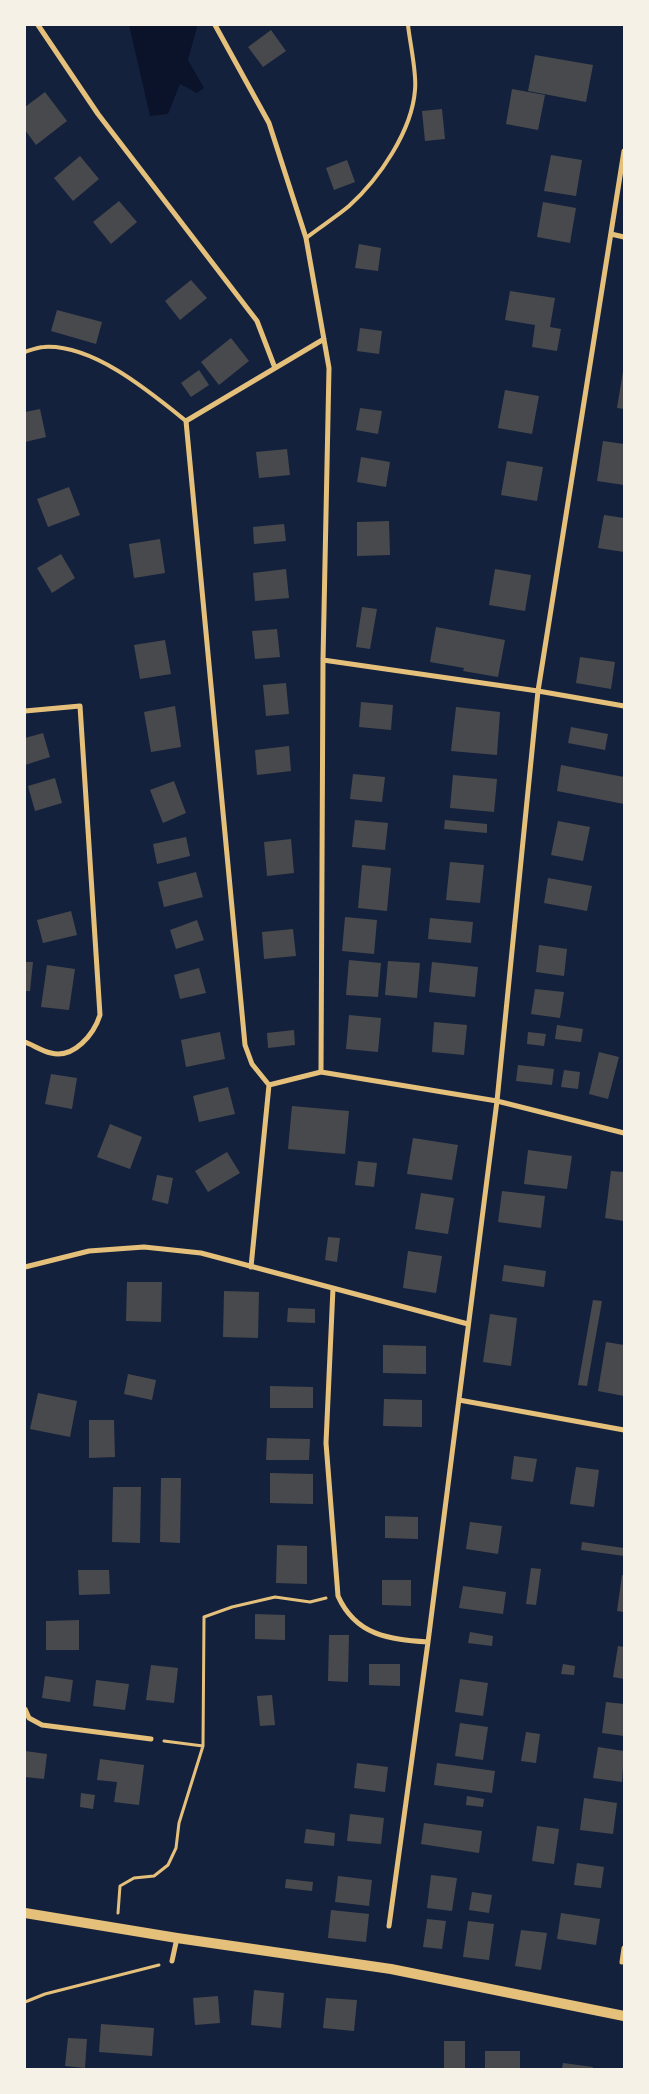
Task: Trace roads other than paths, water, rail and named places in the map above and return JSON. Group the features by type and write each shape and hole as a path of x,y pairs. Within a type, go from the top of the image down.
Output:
{"main road":[{"path":"25,1912 177,1938 391,1969 624,2016"}],"street":[{"path":"38,25 98,114 257,321 275,368"},
{"path":"215,25 269,123 306,238 328,368 323,660 321,1072"},
{"path":"389,1926 428,1642 496,1101 538,691 624,151"},
{"path":"611,234 624,237"},
{"path":"251,1267 269,1084 252,1064 245,1045 186,421 324,339"},
{"path":"323,660 538,691 624,706"},
{"path":"25,712 80,706 100,1014 96,1027 82,1044 62,1053 51,1053 25,1042"},
{"path":"269,1084 321,1072 496,1101 624,1133"},
{"path":"25,1266 88,1251 144,1246 201,1253 468,1324"},
{"path":"333,1288 326,1443 338,1596 343,1608 352,1619 380,1636 428,1642"},
{"path":"459,1400 624,1430"},
{"path":"25,1709 29,1718 42,1724 151,1739"},
{"path":"172,1961 177,1938"},
{"path":"622,1962 624,1948"}],"lane":[{"path":"306,238 349,206 364,191 390,157 411,113 415,89 408,25"},
{"path":"25,352 43,347 65,348 90,357 132,378 186,421"}],"water":[{"path":"129,25 195,25 197,27 188,60 204,88 197,93 180,84 168,114 150,116"}]}
